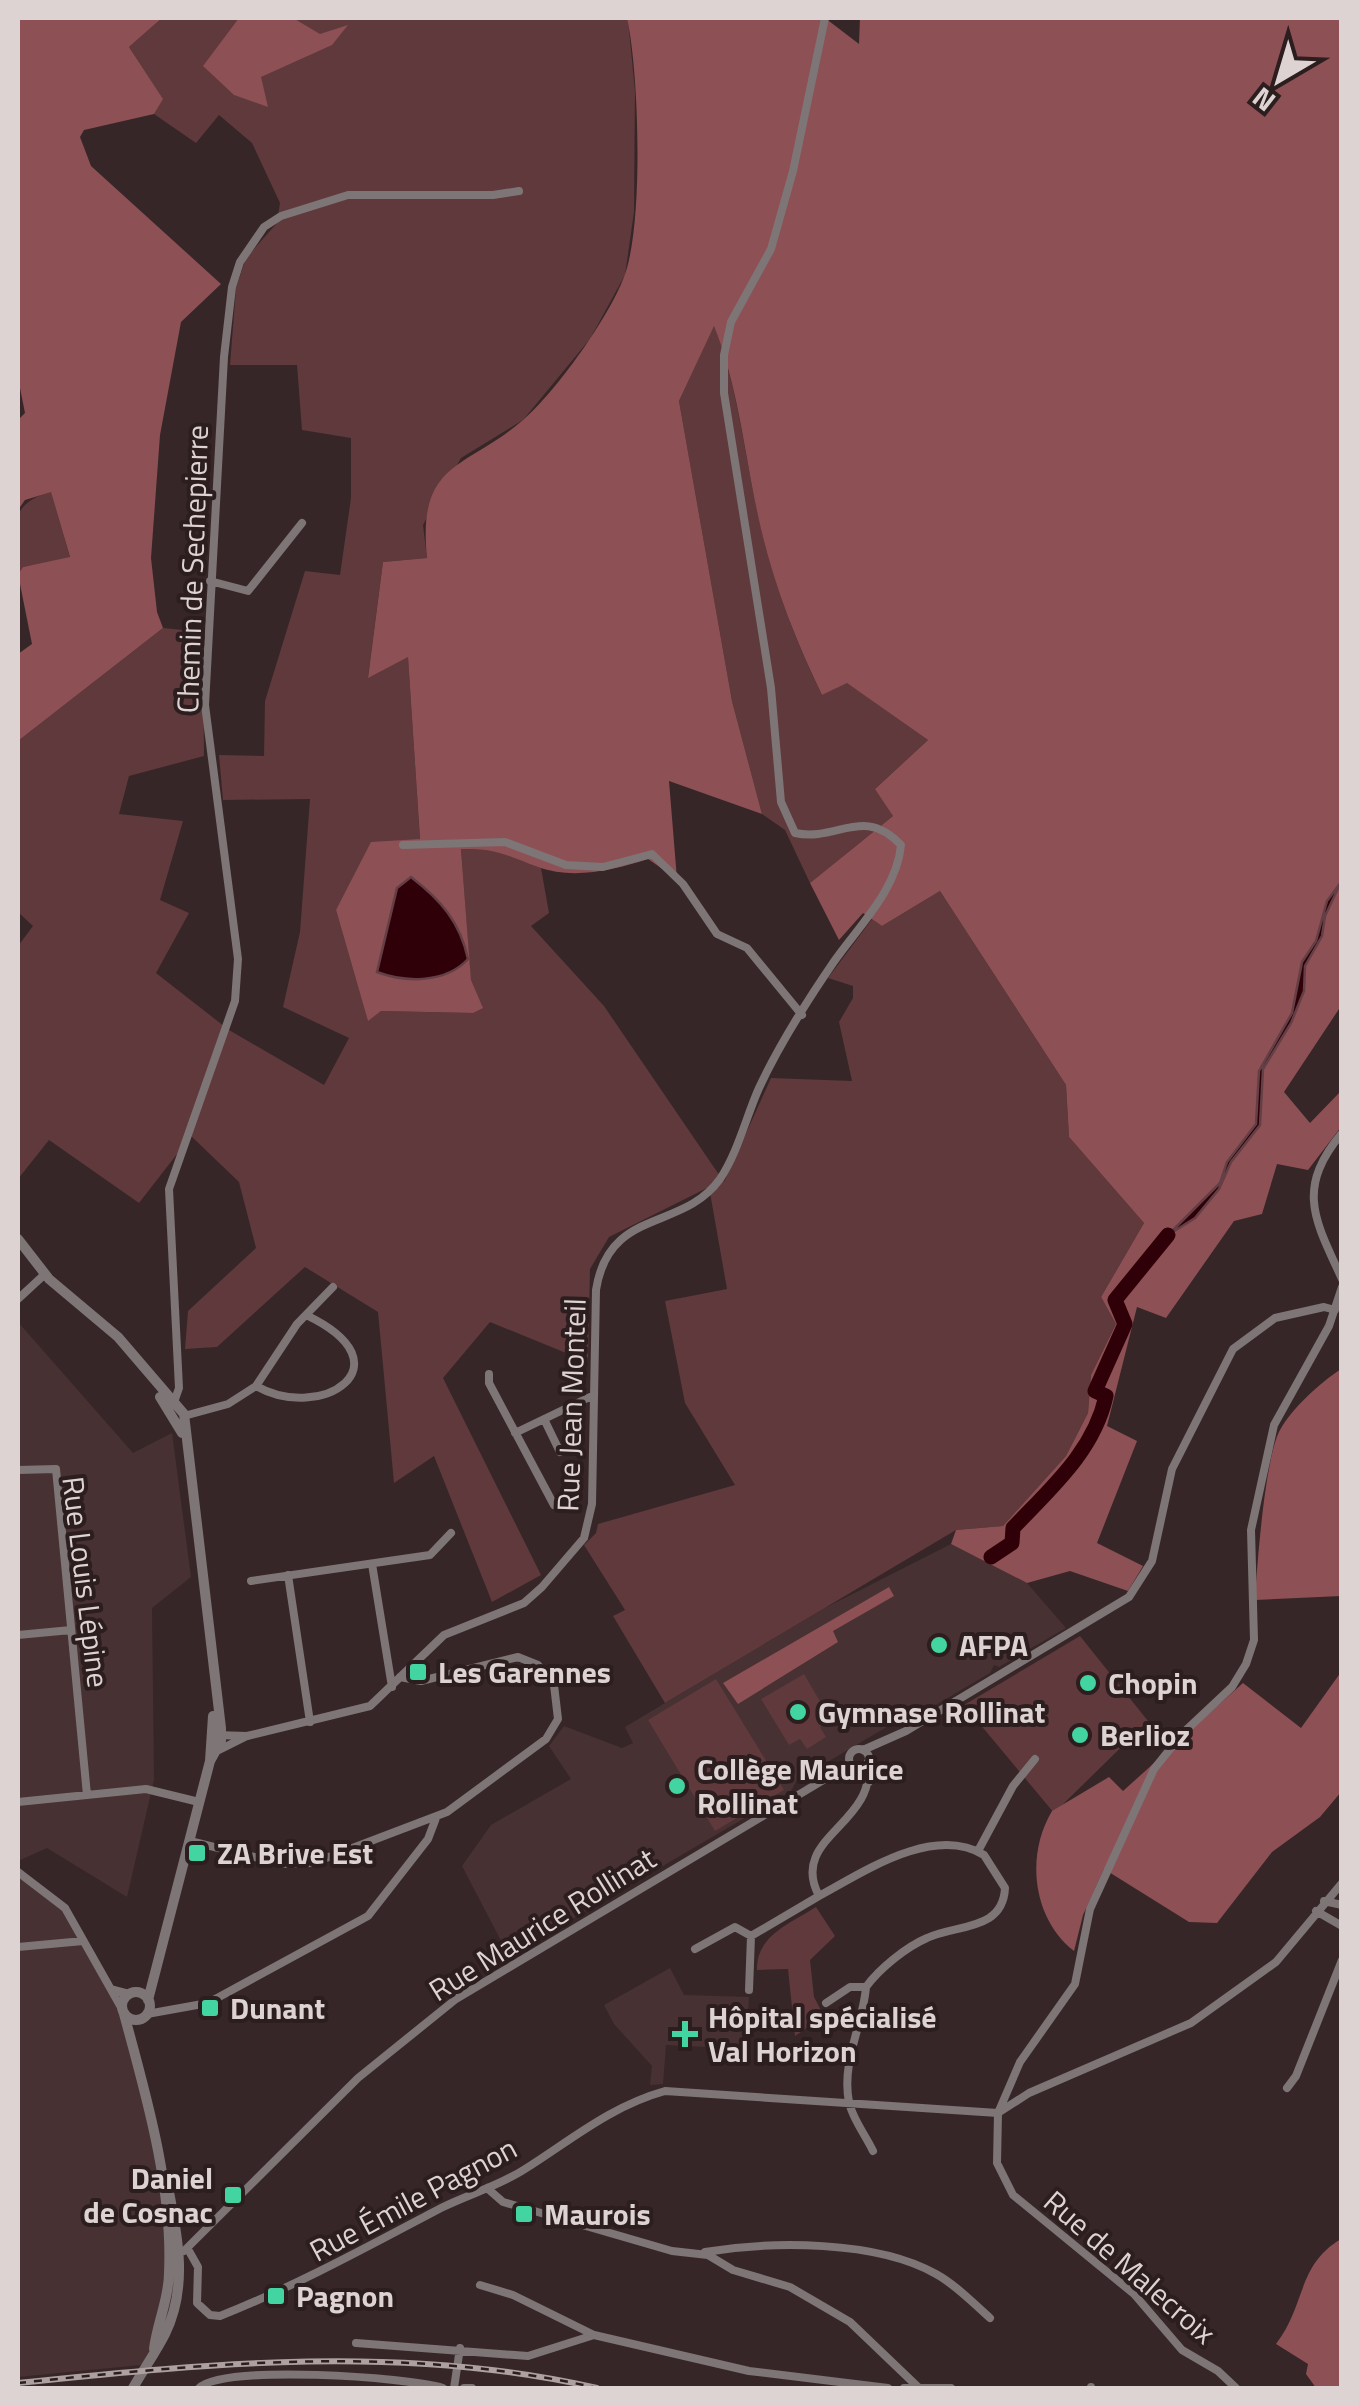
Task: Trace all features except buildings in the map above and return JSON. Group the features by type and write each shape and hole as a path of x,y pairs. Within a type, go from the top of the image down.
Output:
{"street":[{"name":"Rue Jean Monteil","path":"217,1735 247,1736 361,1711 444,1635 524,1603 584,1538 592,1504 596,1290 605,1258 622,1237 701,1196 721,1177 762,1082 884,893 900,860 901,845 883,828 869,824 808,836 795,832 786,819 772,742 771,688 724,393 731,322 771,249 793,171 825,18"},
{"name":"Chemin de Sechepierre","path":"177,1410 170,1188 235,1001 238,960 205,705 210,581 232,287 249,245 281,216 348,195 493,196 519,191"},
{"path":"210,581 248,591 302,523"},
{"path":"403,844 504,842 566,865 603,867 652,854 683,884 716,934 747,948 802,1015"},
{"path":"1342,1133 1316,1173 1311,1194 1314,1215 1342,1279"},
{"path":"18,1239 45,1274 118,1337 177,1410 183,1433 217,1735 150,1982 147,2009 134,2045"},
{"path":"18,1299 45,1274"},
{"path":"177,1410 228,1404 256,1386 306,1315 333,1287"},
{"path":"998,2113 1020,2062 1074,1984 1090,1909 1154,1769 1184,1733 1232,1688 1246,1664 1254,1640 1251,1530 1274,1425 1335,1310 1342,1287"},
{"path":"850,1756 866,1757 1130,1596 1152,1561 1172,1469 1233,1349 1275,1318 1324,1308 1335,1310"},
{"path":"256,1386 292,1398 346,1386 355,1363 344,1338 334,1328 306,1315"},
{"path":"489,1374 554,1505"},
{"path":"515,1433 594,1394"},
{"path":"544,1419 560,1452"},
{"name":"Rue Louis Lépine","path":"18,1470 56,1469 88,1795"},
{"path":"251,1581 430,1555 451,1534"},
{"path":"372,1564 392,1686"},
{"path":"288,1575 310,1722"},
{"path":"18,1635 72,1630"},
{"path":"190,1841 302,1865 436,1818 546,1740 558,1719 557,1692 538,1665 518,1657 421,1681 400,1677"},
{"name":"Rue Jean Monteil","path":"212,1757 247,1736"},
{"path":"850,1756 869,1782"},
{"name":"Rue Maurice Rollinat","path":"177,2257 335,2099 456,1999 830,1776 850,1756"},
{"path":"819,1896 812,1879 817,1854 831,1833 864,1801 869,1782 866,1757"},
{"name":"Rue Maurice Rollinat","path":"830,1776 857,1768 866,1757"},
{"path":"978,1850 1012,1786 1034,1759"},
{"path":"18,1802 146,1789 200,1802"},
{"path":"18,1872 66,1908 131,2020 147,2009 208,2003 368,1916 428,1838 436,1818"},
{"path":"751,1936 868,1865 895,1856 953,1847 978,1850 993,1864 1005,1888 996,1914 982,1923 925,1938 866,1987 850,1987 826,2002"},
{"path":"998,2113 1029,2092 1192,2023 1276,1962 1342,1883"},
{"path":"1324,1901 1342,1905"},
{"path":"1316,1911 1342,1926"},
{"path":"694,1949 735,1927 751,1936"},
{"path":"749,1990 751,1936"},
{"path":"18,1947 84,1941"},
{"path":"1287,2088 1296,2076 1342,1960"},
{"path":"150,1982 132,1993 123,2011 134,2045 177,2257 171,2321"},
{"path":"108,1986 132,1993 147,2009"},
{"path":"866,1987 864,2019 852,2043 849,2102 873,2151"},
{"name":"Rue Émile Pagnon","path":"177,2257 198,2267 198,2303 210,2315 220,2316 332,2269 400,2230 499,2183 638,2098 665,2091 998,2113"},
{"name":"Rue de Malecroix","path":"998,2113 998,2163 1013,2195 1134,2294 1182,2350 1218,2371 1236,2388"},
{"path":"133,2388 171,2321 177,2257 166,2177 154,2143"},
{"path":"499,2183 513,2203"},
{"path":"487,2188 503,2202 672,2251 699,2254 846,2248 890,2256 935,2273 990,2318"},
{"path":"734,2270 728,2258 738,2250"},
{"path":"699,2254 831,2308 868,2336 918,2387"},
{"path":"154,2349 177,2257"},
{"path":"480,2285 512,2295 594,2335 749,2371 888,2388"},
{"path":"356,2343 528,2356 594,2335"},
{"path":"454,2388 460,2348"},
{"path":"199,2388 207,2382 275,2374 443,2388"},
{"path":"464,2388 472,2388"},
{"path":"904,2388 951,2388"}],"shaded area":[{"path":"18,18 162,18 129,47 163,99 154,114 84,130 80,137 91,166 221,284 181,322 160,435 151,558 157,612 163,628 18,741 18,654 32,644 18,574 23,567 70,557 51,492 25,500 18,510 18,420 25,413 18,378"},
{"path":"162,18 628,19 635,91 634,212 625,275 590,339 523,420 461,458 423,525 427,558 383,562 368,677 408,656 420,840 336,910 368,1020 381,1011 473,1013 461,848 498,848 541,868 549,913 531,926 604,1006 724,1182 771,1078 852,1081 839,1022 853,998 853,986 828,978 872,919 882,926 940,891 1066,1085 1069,1137 1144,1223 1101,1297 1116,1324 1091,1375 1088,1413 1066,1456 1003,1526 956,1530 665,1703 613,1616 625,1610 584,1545 596,1533 598,1524 735,1485 685,1403 665,1301 727,1289 709,1187 609,1237 590,1269 588,1362 490,1322 443,1378 541,1575 492,1602 434,1456 394,1483 378,1312 305,1267 217,1347 185,1349 188,1311 256,1248 239,1182 191,1136 139,1203 49,1140 18,1179 18,946 33,926 18,912 18,741 163,628 203,632 204,756 129,776 119,814 183,821 160,900 189,913 156,973 229,1030 324,1085 349,1038 283,1007 300,932 310,799 223,800 219,755 264,756 265,701 305,571 340,575 351,498 351,438 302,430 297,365 230,365 236,288 246,258 277,223 280,203 252,143 219,115 196,143 154,114 162,98 129,47"},
{"path":"239,18 293,18 320,34 348,25 332,45 261,77 268,107 234,95 203,66"},
{"path":"627,18 825,18 859,44 860,18 1341,18 1341,1006 1284,1092 1310,1123 1341,1091 1341,1127 1308,1170 1277,1164 1262,1214 1234,1221 1166,1318 1137,1307 1107,1426 1137,1441 1097,1543 1143,1566 1128,1591 1070,1571 1027,1583 951,1544 956,1530 1003,1526 1066,1456 1088,1413 1091,1375 1116,1324 1101,1297 1144,1223 1069,1137 1066,1085 940,891 882,926 863,913 839,940 810,883 893,816 875,789 928,740 847,683 822,695 773,572 730,376 714,326 679,401 732,701 762,814 669,781 677,879 648,859 607,870 565,873 492,851 461,849 471,980 483,1008 473,1013 381,1011 368,1021 336,910 371,842 420,839 408,657 368,678 383,562 427,558 426,526 438,484 464,460 523,420 551,391 617,293 630,253 637,187 637,110"},
{"path":"714,325 730,375 773,571 822,695 847,682 928,740 876,788 893,816 810,883 785,830 762,814 732,701 679,401"},
{"path":"51,491 70,558 23,567 18,574 19,512 36,497"},
{"path":"411,877 448,913 468,959 437,977 400,978 377,972 397,888"},
{"path":"1341,882 1325,916 1322,936 1305,966 1304,991 1291,1023 1263,1069 1260,1125 1231,1162 1219,1189 1195,1218 1168,1235 1220,1183 1227,1162 1256,1124 1259,1071 1292,1013 1302,962 1316,941 1327,901"},
{"path":"18,1322 133,1453 172,1433 191,1577 152,1608 154,1780 127,1897 47,1848 18,1861"},
{"path":"1341,1369 1341,1596 1255,1600 1270,1463 1280,1430 1299,1404"},
{"name":"Collège Maurice Rollinat","path":"951,1544 1027,1583 1066,1628 999,1667 994,1665 990,1673 917,1716 903,1713 902,1718 797,1780 791,1791 509,1956 462,1866 491,1825 571,1779 549,1746 564,1726 622,1748 633,1743 625,1727 821,1610"},
{"path":"889,1587 894,1596 833,1631 838,1642 738,1704 723,1683"},
{"path":"1080,1636 1148,1721 1054,1813 964,1705"},
{"path":"1341,1672 1341,1792 1320,1817 1272,1852 1217,1923 1189,1922 1104,1869 1083,1915 1074,1951 1060,1938 1042,1905 1036,1867 1038,1847 1052,1811 1109,1777 1123,1791 1243,1683 1301,1728"},
{"name":"Gymnase Rollinat","path":"804,1674 821,1703 825,1702 831,1720 820,1727 826,1737 807,1749 800,1739 789,1745 761,1699"},
{"path":"716,1679 784,1790 715,1831 648,1720"},
{"path":"18,1868 66,1904 120,2010 183,2272 151,2364 18,2377"},
{"path":"816,1907 835,1936 810,1960 814,1997 824,2016 795,2036 788,1969 757,1970 758,1958 776,1932"},
{"name":"Hôpital spécialisé Val Horizon","path":"670,1968 684,1995 749,1997 746,2049 666,2045 663,2084 650,2085 652,2066 614,2024 604,2005"},
{"path":"1341,2239 1341,2388 1316,2388 1306,2374 1308,2364 1276,2344 1316,2261"}],"waterway":[{"path":"991,1557 1012,1543 1013,1528 1069,1468 1092,1434 1106,1396 1095,1391 1125,1324 1115,1300 1168,1235"}],"railway":[{"path":"18,2383 236,2364 380,2362 525,2374 597,2388"}],"place":[{"name":"AFPA","path":"939,1645"},
{"name":"Les Garennes","path":"418,1672"},
{"name":"Chopin","path":"1088,1683"},
{"name":"Gymnase Rollinat","path":"798,1712"},
{"name":"Berlioz","path":"1080,1735"},
{"name":"Collège Maurice Rollinat","path":"677,1786"},
{"name":"ZA Brive Est","path":"197,1853"},
{"name":"Dunant","path":"210,2008"},
{"name":"Hôpital spécialisé Val Horizon","path":"685,2034"},
{"name":"Daniel de Cosnac","path":"233,2195"},
{"name":"Maurois","path":"524,2214"},
{"name":"Pagnon","path":"276,2296"}]}
